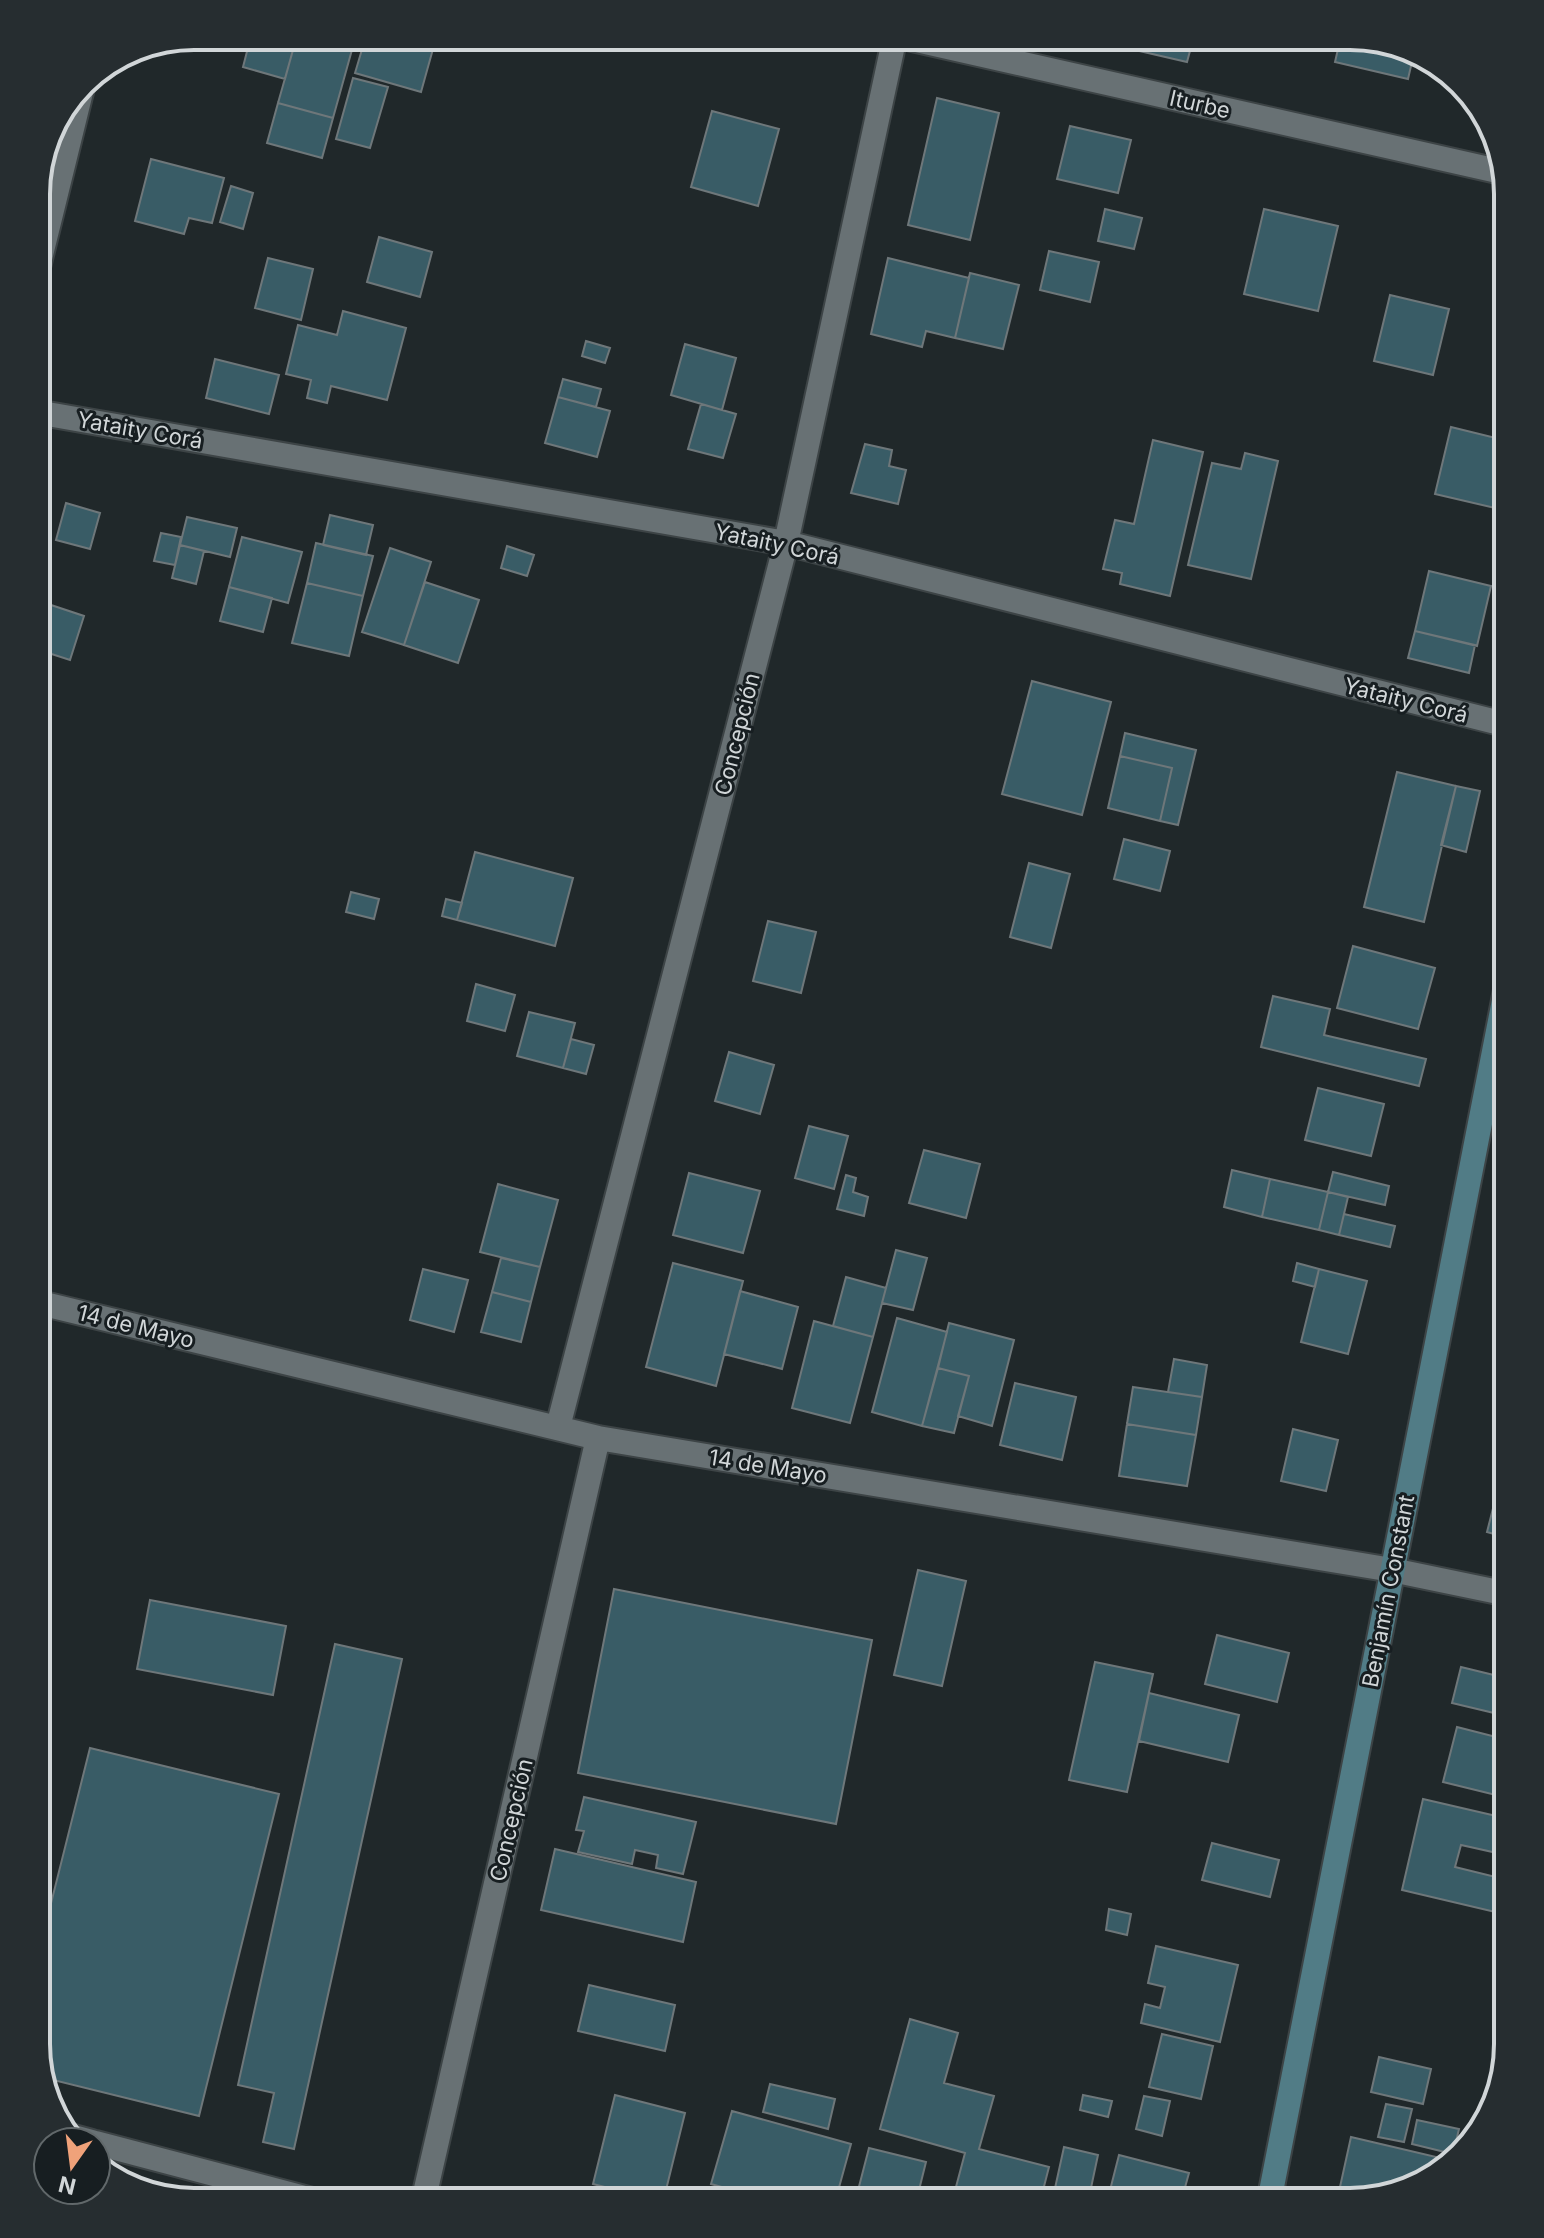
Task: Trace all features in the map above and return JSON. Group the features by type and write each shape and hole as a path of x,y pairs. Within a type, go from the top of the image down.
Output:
{"street":[{"name":"Concepción","path":"558,1427 786,543 894,50"},
{"name":"Iturbe","path":"959,50 1492,170"},
{"path":"50,218 76,111"},
{"name":"Yataity Corá","path":"50,414 786,543 1494,721"},
{"name":"Benjamín Constant","path":"1272,2188 1494,1051"},
{"name":"14 de Mayo","path":"50,1305 598,1438 1392,1570 1494,1591"},
{"name":"Concepción","path":"426,2188 598,1438"},
{"path":"112,2147 267,2188"}],"building":[{"path":"247,50 293,50 285,79 243,67"},
{"path":"293,50 352,50 333,118 278,103"},
{"path":"362,50 433,50 421,92 355,73"},
{"path":"1135,50 1190,50 1187,62"},
{"path":"1338,50 1359,50 1411,64 1408,79 1335,62"},
{"path":"353,78 388,87 370,148 336,139"},
{"path":"937,98 999,113 970,240 908,225"},
{"path":"278,103 333,118 322,158 267,143"},
{"path":"712,111 779,129 758,206 691,187"},
{"path":"1070,126 1131,140 1118,193 1057,179"},
{"path":"151,159 224,178 212,223 189,218 184,234 135,221"},
{"path":"231,186 253,193 243,229 220,222"},
{"path":"1105,209 1142,218 1134,249 1098,241"},
{"path":"1264,209 1338,226 1318,311 1244,294"},
{"path":"379,237 432,252 420,297 367,282"},
{"path":"1049,251 1099,262 1090,302 1040,290"},
{"path":"268,258 313,269 301,320 255,308"},
{"path":"888,258 969,278 955,338 926,331 922,347 871,334"},
{"path":"970,273 1019,285 1003,349 955,338"},
{"path":"1390,295 1449,309 1433,375 1374,361"},
{"path":"343,311 406,328 387,400 331,386 327,403 307,398 311,380 286,374 298,325 337,335"},
{"path":"586,341 610,348 605,363 582,356"},
{"path":"685,344 736,358 722,410 671,395"},
{"path":"215,359 279,375 269,414 206,398"},
{"path":"563,379 601,389 596,407 558,397"},
{"path":"558,397 610,411 597,457 545,443"},
{"path":"701,404 736,414 723,458 688,449"},
{"path":"1451,427 1494,438 1494,508 1435,494"},
{"path":"1153,440 1203,452 1170,596 1120,584 1122,573 1103,569 1115,520 1134,524"},
{"path":"865,444 892,450 889,466 906,470 898,504 851,493"},
{"path":"1245,453 1278,461 1251,579 1188,565 1212,463 1241,469"},
{"path":"66,503 100,513 90,549 56,540"},
{"path":"330,515 373,525 366,555 323,545"},
{"path":"187,517 237,528 230,557 180,545"},
{"path":"161,533 181,537 175,565 154,561"},
{"path":"242,537 302,552 288,603 229,587"},
{"path":"316,543 373,556 363,596 307,583"},
{"path":"180,545 204,551 196,584 172,578"},
{"path":"507,546 534,555 527,576 501,568"},
{"path":"390,548 431,562 404,645 362,632"},
{"path":"1429,571 1491,586 1477,646 1415,631"},
{"path":"425,582 479,600 458,663 404,645"},
{"path":"307,583 363,596 349,656 292,643"},
{"path":"229,587 272,598 263,632 220,621"},
{"path":"50,605 84,616 70,660 50,654"},
{"path":"1415,631 1475,645 1469,673 1408,658"},
{"path":"1032,681 1111,702 1082,815 1002,794"},
{"path":"1125,733 1196,750 1178,825 1160,821 1172,768 1120,756"},
{"path":"1120,756 1172,768 1160,821 1108,808"},
{"path":"1397,772 1456,786 1424,922 1364,907"},
{"path":"1456,786 1480,791 1466,852 1441,845"},
{"path":"1124,839 1170,851 1160,891 1114,879"},
{"path":"475,852 573,878 555,946 457,920"},
{"path":"1029,863 1070,874 1051,948 1010,937"},
{"path":"351,892 379,899 374,919 346,912"},
{"path":"446,899 462,903 457,920 442,916"},
{"path":"768,921 816,932 801,993 753,981"},
{"path":"1353,946 1435,968 1418,1029 1337,1008"},
{"path":"476,984 515,995 505,1031 467,1021"},
{"path":"1273,996 1330,1009 1324,1035 1426,1059 1419,1086 1261,1047"},
{"path":"529,1012 575,1023 563,1068 517,1056"},
{"path":"571,1039 594,1045 586,1074 563,1068"},
{"path":"729,1052 774,1065 760,1114 715,1101"},
{"path":"1318,1088 1384,1104 1371,1156 1305,1140"},
{"path":"809,1126 848,1136 834,1189 795,1178"},
{"path":"924,1150 980,1164 966,1218 909,1203"},
{"path":"1232,1170 1270,1179 1262,1217 1224,1207"},
{"path":"1333,1172 1389,1186 1385,1205 1328,1192"},
{"path":"689,1173 760,1191 743,1253 673,1235"},
{"path":"846,1175 856,1178 853,1192 868,1197 864,1216 837,1209"},
{"path":"1270,1179 1328,1192 1319,1230 1262,1217"},
{"path":"498,1184 558,1200 540,1267 480,1252"},
{"path":"1328,1192 1348,1197 1339,1235 1319,1230"},
{"path":"1344,1214 1395,1226 1390,1247 1339,1235"},
{"path":"896,1250 927,1258 913,1310 882,1303"},
{"path":"501,1258 540,1267 531,1302 492,1292"},
{"path":"673,1263 743,1281 716,1386 646,1367"},
{"path":"1297,1263 1319,1269 1315,1287 1293,1281"},
{"path":"423,1269 468,1280 454,1332 410,1320"},
{"path":"1319,1269 1367,1281 1348,1354 1301,1342"},
{"path":"846,1277 886,1288 873,1337 833,1326"},
{"path":"740,1291 798,1307 782,1369 724,1354"},
{"path":"492,1292 531,1302 521,1342 481,1332"},
{"path":"897,1318 947,1332 922,1426 872,1412"},
{"path":"814,1321 873,1337 850,1423 792,1408"},
{"path":"949,1323 1014,1340 992,1426 958,1416 969,1376 938,1368"},
{"path":"1174,1359 1207,1365 1202,1397 1168,1392"},
{"path":"938,1368 969,1376 954,1433 922,1426"},
{"path":"1015,1383 1076,1397 1062,1460 1000,1445"},
{"path":"1133,1387 1202,1397 1196,1435 1127,1424"},
{"path":"1127,1424 1196,1435 1187,1486 1119,1476"},
{"path":"1293,1429 1338,1440 1326,1491 1281,1481"},
{"path":"1494,1504 1494,1534 1487,1532"},
{"path":"918,1570 966,1581 942,1686 894,1675"},
{"path":"614,1589 872,1640 836,1824 578,1773"},
{"path":"150,1600 286,1626 273,1695 137,1669"},
{"path":"1217,1635 1289,1653 1277,1702 1205,1684"},
{"path":"335,1644 402,1659 294,2149 263,2142 274,2093 238,2085"},
{"path":"1095,1662 1153,1674 1127,1792 1069,1780"},
{"path":"1461,1667 1494,1675 1494,1713 1452,1703"},
{"path":"1149,1693 1239,1715 1228,1762 1139,1741"},
{"path":"1457,1727 1494,1736 1494,1795 1443,1782"},
{"path":"90,1748 279,1794 199,2116 55,2080 50,2044 50,1907"},
{"path":"584,1797 696,1822 683,1874 656,1868 658,1855 635,1850 632,1864 578,1852 584,1831 576,1830"},
{"path":"1423,1799 1494,1815 1494,1852 1461,1845 1455,1867 1494,1877 1494,1912 1402,1890"},
{"path":"1212,1843 1279,1860 1270,1897 1202,1880"},
{"path":"555,1849 696,1882 683,1942 541,1910"},
{"path":"1109,1909 1131,1914 1127,1935 1106,1930"},
{"path":"1156,1946 1238,1965 1220,2042 1141,2023 1145,2004 1160,2008 1165,1987 1148,1983"},
{"path":"589,1985 675,2005 665,2051 578,2031"},
{"path":"910,2019 958,2033 944,2083 994,2096 979,2149 1049,2167 1044,2188 956,2188 965,2153 880,2129"},
{"path":"1162,2034 1213,2046 1201,2099 1149,2087"},
{"path":"1379,2057 1431,2069 1423,2104 1371,2092"},
{"path":"770,2084 835,2099 828,2129 763,2112"},
{"path":"615,2095 685,2113 666,2188 609,2188 593,2184"},
{"path":"1083,2095 1112,2101 1108,2117 1080,2110"},
{"path":"1144,2096 1170,2101 1162,2136 1136,2129"},
{"path":"1386,2104 1412,2109 1404,2142 1378,2137"},
{"path":"732,2111 851,2144 839,2188 725,2188 711,2184"},
{"path":"1417,2120 1459,2129 1456,2141 1445,2152 1412,2144"},
{"path":"1351,2137 1439,2158 1422,2169 1387,2183 1340,2188"},
{"path":"1064,2147 1098,2155 1091,2188 1055,2188"},
{"path":"869,2148 926,2162 920,2188 859,2188"},
{"path":"1119,2155 1189,2173 1185,2188 1111,2188"}]}
